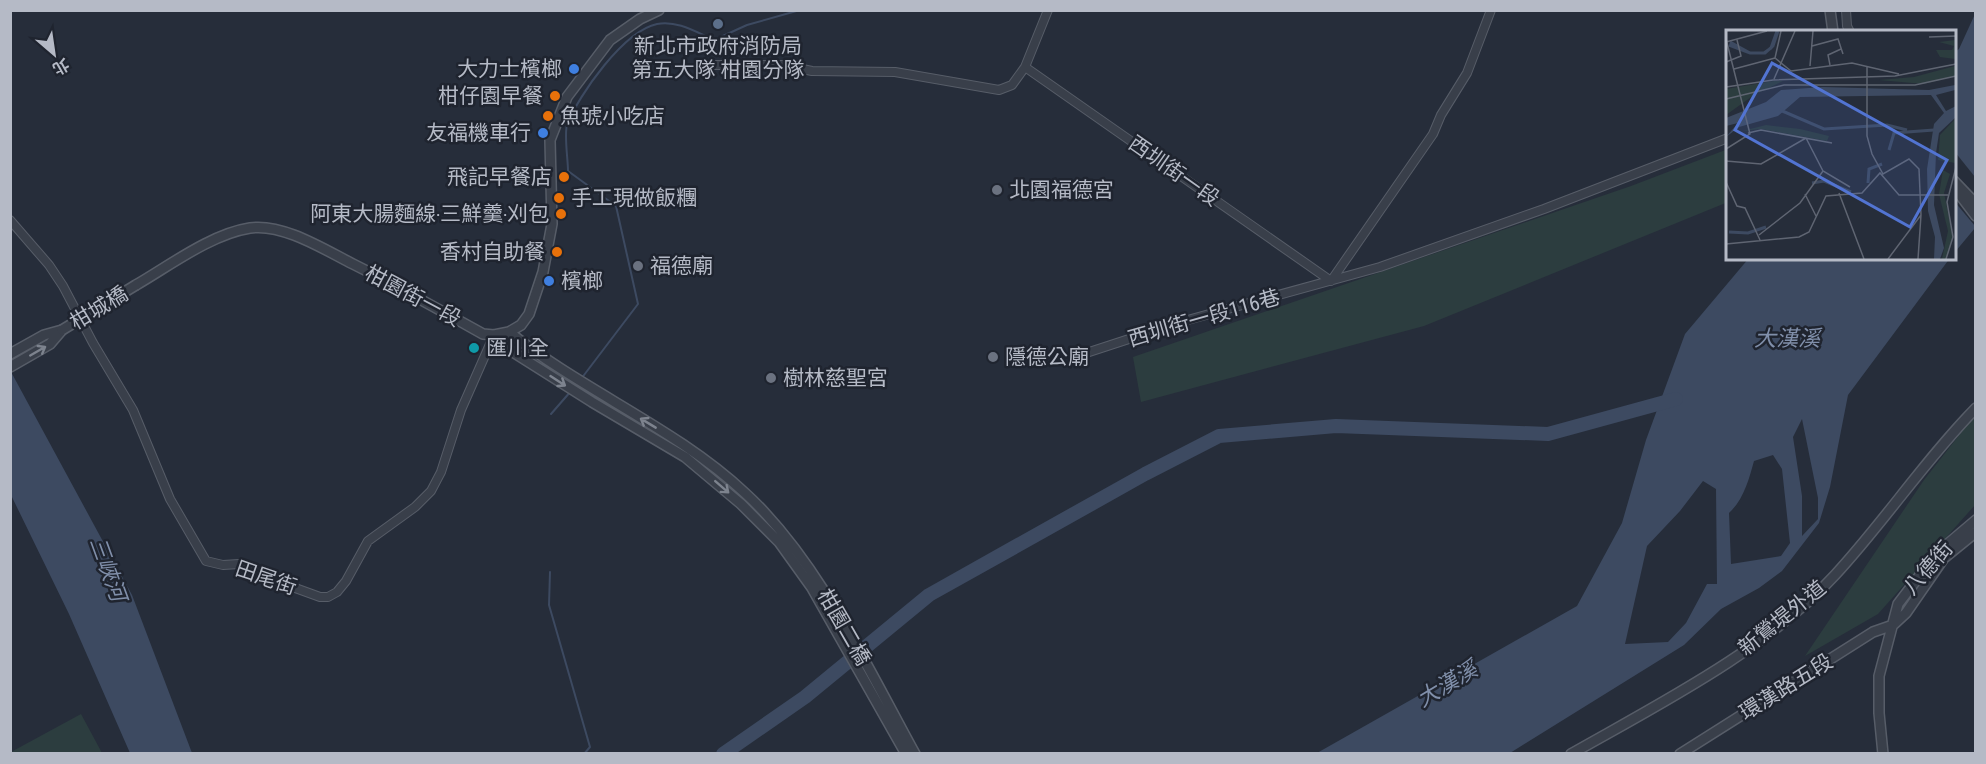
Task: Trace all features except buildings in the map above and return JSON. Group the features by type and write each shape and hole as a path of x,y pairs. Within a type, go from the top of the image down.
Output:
{"street":[{"path":"494,335 509,332 521,325 529,314 543,272 552,224 550,140 567,98 610,40 640,19 659,10"},
{"path":"712,66 783,65 813,71 895,72 999,90 1012,85 1024,67 1048,10"},
{"path":"1330,281 1434,134 1467,73 1491,10"},
{"path":"1830,10 1833,30"},
{"path":"1846,10 1849,30"},
{"name":"西圳街一段","path":"1024,67 1330,281"},
{"name":"西圳街一段116巷","path":"1077,356 1184,321 1380,267 1544,209 1726,139"},
{"path":"1956,186 1976,204"},
{"path":"1956,186 1976,209"},
{"path":"1956,187 1976,216"},
{"name":"田尾街","path":"10,220 49,265 63,286 93,343 133,410 170,499 206,561 224,565 239,564 320,597 328,597 337,592 346,581 368,541 415,507 431,491 441,472 461,411 494,335"},
{"name":"柑園街一段","path":"136,285 223,236 253,228 269,229 316,245 483,334 494,335"},
{"name":"柑城橋","path":"10,354 44,335 62,330 136,285"},
{"name":"柑城橋","path":"10,367 50,344 62,330"},
{"name":"柑園二橋","path":"509,332 549,362 702,458 744,491 807,564 915,753"},
{"name":"柑園二橋","path":"494,335 508,349 684,457 714,480 779,542 812,588 906,753"},
{"name":"新鶯堤外道","path":"1571,753 1722,666 1806,604 1835,575 1976,408"},
{"path":"1936,553 1955,529 1976,512"},
{"name":"八德街","path":"1884,753 1879,713 1879,676 1898,604 1936,553 1976,520"},
{"name":"八德街","path":"1893,625 1906,613 1944,558 1976,532"},
{"name":"環漢路五段","path":"1680,753 1873,632 1893,625"}],"shaded area":[{"path":"1726,150 1726,203 1424,326 1141,402 1133,357 1631,186"},
{"path":"1975,415 1975,505 1878,614 1805,656 1924,480"},
{"path":"81,714 102,753 11,753 11,752"}],"water":[{"path":"1975,14 1975,228 1956,251 1956,51"},
{"name":"大漢溪","path":"1747,260 1949,260 1848,395 1830,487 1819,523 1782,571 1759,588 1721,609 1684,645 1510,753 1317,753 1577,606 1622,523 1646,440 1685,334","holes":["1802,419 1818,498 1818,519 1802,536 1802,496 1793,437","1773,455 1782,469 1790,543 1781,556 1731,564 1729,513 1742,495 1754,461","1703,481 1716,489 1717,584 1707,584 1686,623 1668,642 1625,644 1647,546 1680,511"]},
{"name":"三峽河","path":"10,370 132,595 192,753 130,753 69,614 11,495"}],"pier":[{"path":"1956,153 1975,177 1975,226 1956,203"}],"waterway":[{"path":"581,379 638,304 616,206 568,171 566,129 581,97 617,51 644,29 657,24 672,24 714,40 747,25 800,10"},
{"path":"551,414 571,391"},
{"path":"723,754 805,697 929,595 1145,474 1219,436 1336,426 1548,434 1676,399"},
{"path":"550,572 549,605 590,747 584,754"}],"place":[{"name":"新北市政府消防局 第五大隊 柑園分隊","path":"718,24"},
{"name":"大力士檳榔","path":"574,69"},
{"name":"柑仔園早餐","path":"555,96"},
{"name":"魚琥小吃店","path":"548,116"},
{"name":"友福機車行","path":"543,133"},
{"name":"飛記早餐店","path":"564,177"},
{"name":"北園福德宮","path":"997,190"},
{"name":"手工現做飯糰","path":"559,198"},
{"name":"阿東大腸麵線‧三鮮羹‧刈包","path":"561,214"},
{"name":"香村自助餐","path":"557,252"},
{"name":"福德廟","path":"638,266"},
{"name":"檳榔","path":"549,281"},
{"name":"匯川全","path":"474,348"},
{"name":"隱德公廟","path":"993,357"},
{"name":"樹林慈聖宮","path":"771,378"}]}
